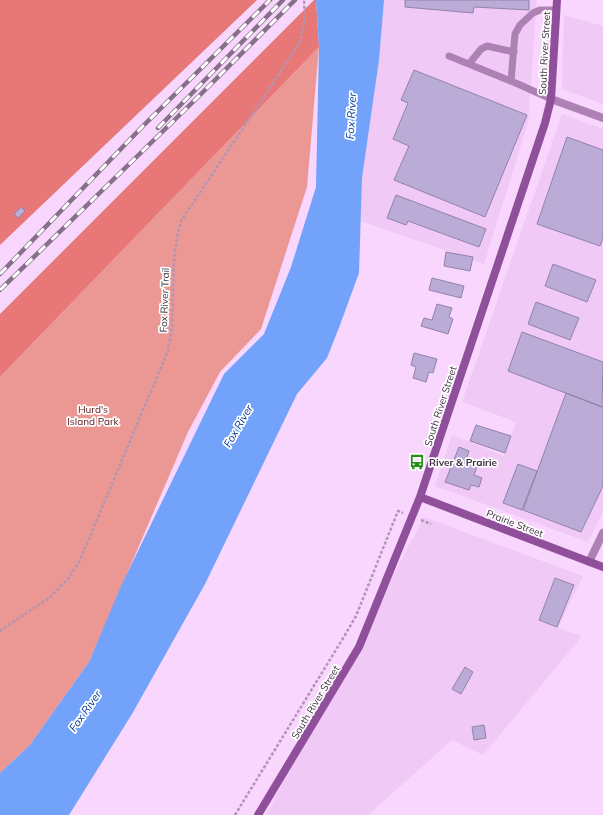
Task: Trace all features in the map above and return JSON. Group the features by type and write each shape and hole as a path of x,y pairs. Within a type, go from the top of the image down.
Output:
{"street":[{"name":"South River Street","path":"258,815 359,647 420,497 545,123 551,99 557,0"},
{"path":"551,99 603,118"},
{"name":"Prairie Street","path":"420,497 603,567"},
{"path":"589,562 603,533"}],"lane":[{"path":"511,81 515,34 520,25 533,13 540,10 556,10"},
{"path":"469,64 481,49 487,46 514,52"},
{"path":"449,56 551,99"}],"path":[{"name":"Fox River Trail","path":"0,631 48,598 68,579 79,562 168,351 172,325 173,262 176,238 181,222 286,66 299,44 305,21 304,0"},
{"path":"235,815 356,616 398,511 403,513"}],"shaded area":[{"path":"0,0 257,0 0,245"},
{"path":"314,0 316,0 319,47 0,377 0,314"},
{"path":"384,0 537,0 528,123 484,264 361,221 362,179 379,60"},
{"path":"564,15 603,26 603,104 562,89"},
{"path":"562,114 603,129 603,511 588,542 435,486 452,435 504,456 516,422 462,402"},
{"path":"424,517 583,576 558,628 582,636 483,755 452,740 368,815 266,815"}],"green space":[{"name":"Hurd's Island Park","path":"319,47 307,187 261,329 220,372 188,432 89,662 29,746 0,773 0,377"}],"water":[{"name":"Fox River","path":"316,0 384,0 379,60 362,178 359,273 340,325 327,358 297,394 205,584 132,714 69,815 0,815 0,773 29,746 89,662 121,586 224,374 264,334 291,267 316,187 319,47"}],"building":[{"path":"405,0 529,0 529,10 474,7 473,13 405,7"},
{"path":"414,70 527,115 485,217 394,180 409,146 393,139 408,103 401,100"},
{"path":"567,137 603,150 603,238 600,246 537,224"},
{"path":"396,195 486,229 479,247 408,221 406,225 387,218"},
{"path":"21,207 25,211 18,218 14,214"},
{"path":"446,252 473,257 470,271 444,266"},
{"path":"553,264 596,280 587,302 545,286"},
{"path":"432,278 464,286 461,298 429,290"},
{"path":"536,302 579,318 570,340 528,324"},
{"path":"437,304 452,308 449,317 453,319 448,334 421,326 424,318 432,320"},
{"path":"522,332 603,362 602,407 508,371"},
{"path":"414,353 437,359 433,373 429,372 426,382 413,378 416,367 411,365"},
{"path":"566,393 603,407 603,486 581,532 523,510"},
{"path":"476,425 511,436 505,453 470,441"},
{"path":"459,447 469,451 466,460 478,464 474,475 482,478 479,487 471,485 469,490 445,482"},
{"path":"518,464 537,471 522,510 503,503"},
{"path":"555,578 574,585 557,627 539,620"},
{"path":"465,667 473,672 461,694 452,689"},
{"path":"484,725 486,738 474,740 472,727"}],"railway":[{"path":"0,274 143,126 270,0"},
{"path":"158,128 283,0"},
{"path":"0,290 295,0"}],"place":[{"name":"River & Prairie","path":"417,462"}]}
